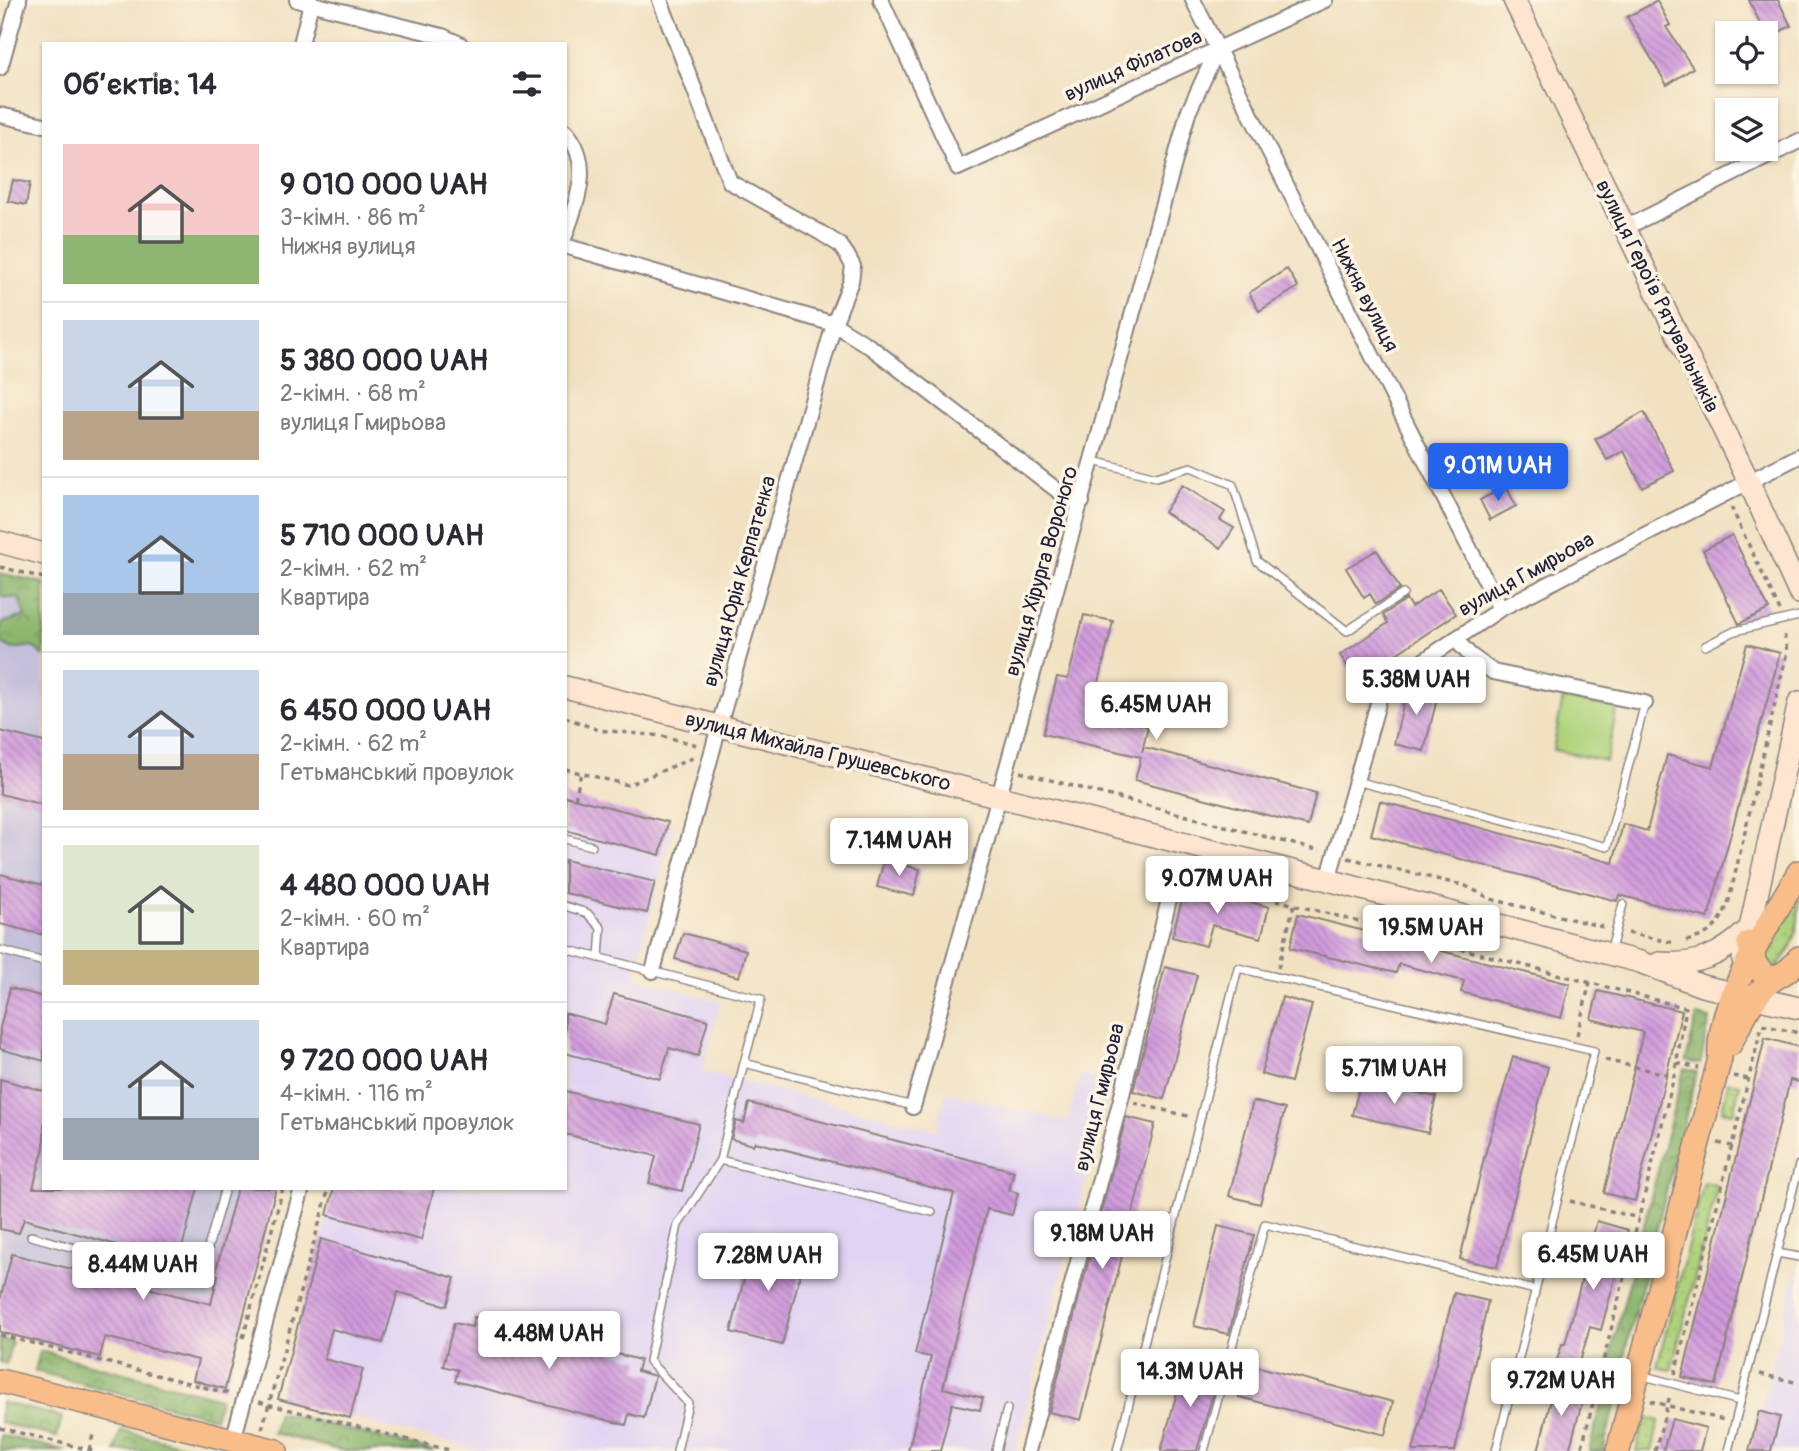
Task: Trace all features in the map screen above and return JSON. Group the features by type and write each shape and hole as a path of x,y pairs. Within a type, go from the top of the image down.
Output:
{"main road":[{"path":"1618,1451 1720,1058 1748,1003 1752,954 1748,930 1799,872"},
{"path":"1752,954 1799,872"},
{"path":"1748,1003 1787,973 1799,958"},
{"path":"0,1381 232,1445 276,1451"}],"street":[{"path":"0,68 19,0"},
{"name":"вулиця Юрія Керпатенка","path":"653,971 719,726 834,324 851,281 853,266 840,245 730,182 660,0"},
{"name":"вулиця Філатова","path":"881,0 958,168 1325,0"},
{"name":"Нижня вулиця","path":"1193,0 1500,609"},
{"name":"вулиця Героїв Рятувальників","path":"1514,0 1748,480 1799,593"},
{"path":"301,42 304,2 442,36 456,42"},
{"name":"вулиця Хірурга Вороного","path":"913,1107 1094,461 1188,113 1217,50"},
{"path":"0,115 42,125"},
{"path":"567,133 572,139 583,169 567,229"},
{"path":"1625,228 1799,141"},
{"path":"567,247 834,324 872,348 1066,497 1082,502"},
{"name":"вулиця Гмирьова","path":"1328,880 1382,689 1500,609 1724,492 1799,456"},
{"path":"0,542 42,553"},
{"path":"1455,639 1470,655 1493,672 1645,703"},
{"name":"вулиця Михайла Грушевського","path":"567,688 1676,970 1702,986 1748,1003"},
{"path":"1748,1003 1748,930 1799,702"},
{"name":"вулиця Гмирьова","path":"1028,1451 1121,1100 1175,874"},
{"path":"1676,970 1716,955 1748,930"},
{"path":"1676,970 1748,1003 1799,1002"},
{"path":"1702,986 1717,1001 1799,1008"},
{"path":"232,1445 301,1190"}],"lane":[{"path":"1094,461 1156,477 1191,467 1233,485 1257,561 1347,631 1403,594"},
{"path":"1705,646 1735,631 1799,616"},
{"path":"1356,781 1607,847 1645,703"},
{"path":"567,840 592,846"},
{"path":"1610,954 1623,904"},
{"path":"567,907 587,913 596,920 602,939 599,958"},
{"path":"0,950 42,961"},
{"path":"567,950 761,999 720,1160 677,1225 649,1361 688,1403 677,1451"},
{"path":"1117,1451 1238,968 1594,1051 1496,1451"},
{"path":"744,1063 913,1107"},
{"path":"720,1160 932,1212"},
{"path":"1728,1451 1799,1165"},
{"path":"31,1236 173,1275 207,1251 224,1190"},
{"path":"1203,1451 1265,1224 1535,1290"},
{"path":"1777,1252 1799,1258"},
{"path":"1517,1364 1582,1380"},
{"path":"1638,1374 1740,1401"},
{"path":"996,1451 1007,1409"}],"path":[{"path":"1007,768 1336,855 1466,886 1491,899 1616,931 1678,944 1702,937 1721,922 1787,652 1780,609 1724,492"},
{"path":"0,566 42,577"},
{"path":"567,718 598,730 662,736 713,749"},
{"path":"567,770 628,785 713,749"},
{"path":"575,799 581,773"},
{"path":"1175,874 1686,1007 1674,1076 1581,1451"},
{"path":"1276,977 1294,905"},
{"path":"1573,1047 1590,982"},
{"path":"1655,1451 1762,1025 1799,1033"},
{"path":"1592,1057 1674,1076"},
{"path":"1121,1100 1200,1119"},
{"path":"1718,1143 1732,1146"},
{"path":"242,1342 282,1190"},
{"path":"268,1405 328,1190"},
{"path":"1557,1199 1639,1217"},
{"path":"0,1335 453,1451"},
{"path":"1748,1371 1799,1383"},
{"path":"225,1404 231,1381"},
{"path":"1667,1405 1735,1423"},
{"path":"0,1428 91,1450 93,1435"}],"shaded area":[{"path":"0,573 42,583 42,1190 275,1190 225,1389 193,1380 197,1360 106,1337 100,1357 0,1332"},
{"path":"567,797 674,824 634,977 721,1002 702,1071 936,1130 946,1092 1068,1122 1080,1075 1112,1083 1015,1451 482,1451 278,1399 334,1190 567,1190"},
{"path":"1798,1263 1799,1451 1751,1451"}],"green space":[{"path":"0,573 42,583 42,654 32,646 13,649 0,642 2,623 25,616 19,598 0,597"},
{"path":"1563,698 1617,708 1606,761 1553,750"},
{"path":"1799,891 1796,933 1788,951 1774,969 1760,953"},
{"path":"1697,1016 1710,1019 1700,1064 1686,1061"},
{"path":"1684,1069 1697,1072 1617,1383 1604,1380"},
{"path":"1728,1082 1740,1084 1733,1113 1722,1111"},
{"path":"1704,1182 1718,1186 1671,1370 1657,1367"},
{"path":"0,1339 12,1342 6,1364 0,1362"},
{"path":"40,1351 220,1398 215,1418 35,1371"},
{"path":"1603,1397 1616,1400 1603,1451 1589,1451"},
{"path":"1,1402 62,1417 57,1437 0,1423"},
{"path":"278,1412 434,1451 343,1451 273,1433"},
{"path":"1645,1417 1659,1421 1652,1451 1636,1451"},
{"path":"121,1430 207,1451 115,1451"},
{"path":"0,1435 66,1451 0,1451"}],"building":[{"path":"1749,0 1778,0 1791,26 1778,32 1778,21 1759,21"},
{"path":"1657,1 1670,25 1666,27 1693,68 1667,85 1627,17"},
{"path":"13,180 30,183 26,205 8,201"},
{"path":"1287,269 1298,287 1259,311 1249,293"},
{"path":"1644,412 1674,471 1642,487 1624,451 1607,460 1595,439"},
{"path":"1182,485 1225,512 1220,520 1234,528 1221,548 1164,512"},
{"path":"1506,486 1516,506 1490,520 1480,500"},
{"path":"1732,535 1769,609 1739,624 1703,550"},
{"path":"1377,550 1400,589 1376,604 1370,594 1364,598 1346,568"},
{"path":"1439,589 1456,614 1357,680 1340,655 1388,623 1383,615 1406,599 1411,607"},
{"path":"1084,615 1113,621 1092,713 1148,726 1142,752 1144,747 1316,793 1308,826 1135,780 1141,757 1043,734 1057,677 1068,679"},
{"path":"1747,644 1780,653 1708,918 1619,895 1617,901 1371,835 1380,801 1613,863 1623,824 1647,831 1667,755 1713,767"},
{"path":"1408,684 1439,691 1424,751 1394,744"},
{"path":"0,731 42,742 42,804 0,794"},
{"path":"567,797 668,822 660,855 567,831"},
{"path":"567,860 655,882 647,913 567,893"},
{"path":"884,860 920,869 914,896 877,887"},
{"path":"0,874 42,884 42,934 0,924"},
{"path":"1186,885 1269,907 1261,938 1212,925 1206,946 1172,937"},
{"path":"1298,914 1570,984 1561,1018 1461,992 1464,981 1399,964 1396,973 1290,948"},
{"path":"683,933 746,950 739,977 675,959"},
{"path":"1165,967 1197,975 1164,1099 1133,1091"},
{"path":"10,988 42,996 42,1060 0,1049 0,1028"},
{"path":"1598,991 1682,1011 1635,1201 1604,1193 1643,1032 1591,1019"},
{"path":"614,994 708,1020 698,1056 669,1048 660,1079 567,1054 567,1014 605,1024"},
{"path":"1282,997 1312,1005 1291,1082 1261,1074"},
{"path":"1765,1038 1799,1047 1799,1082 1790,1080 1716,1385 1682,1377"},
{"path":"1513,1057 1548,1067 1497,1267 1460,1259 1484,1158"},
{"path":"0,1079 42,1090 42,1154 33,1188 197,1190 178,1262 24,1219 19,1233 0,1229"},
{"path":"1361,1080 1436,1097 1428,1133 1352,1115"},
{"path":"567,1091 699,1124 682,1191 649,1183 656,1156 567,1134"},
{"path":"1253,1101 1285,1109 1260,1204 1229,1196"},
{"path":"749,1103 1014,1171 1009,1190 1018,1193 1012,1215 987,1209 943,1388 983,1398 980,1410 952,1404 940,1451 908,1451 931,1357 915,1354 954,1193 755,1142 753,1145 731,1139 736,1121 744,1123"},
{"path":"1126,1117 1155,1124 1081,1420 1049,1412"},
{"path":"236,1190 275,1190 225,1389 193,1380 198,1360 105,1337 100,1357 0,1332 0,1300 12,1254 211,1304 218,1275 215,1274"},
{"path":"333,1190 434,1190 421,1240 327,1215"},
{"path":"1597,1221 1628,1230 1601,1330 1590,1327 1577,1372 1559,1368 1560,1364 1556,1363 1562,1344 1565,1344"},
{"path":"1218,1226 1254,1235 1229,1334 1194,1326"},
{"path":"321,1239 455,1278 447,1306 398,1292 383,1343 332,1329 324,1359 363,1369 350,1418 278,1399"},
{"path":"753,1242 805,1255 782,1345 731,1332"},
{"path":"1454,1293 1488,1301 1455,1451 1413,1451"},
{"path":"474,1317 640,1360 637,1371 655,1376 644,1418 629,1414 626,1425 455,1381 458,1370 443,1366 454,1323 472,1327"},
{"path":"1185,1363 1219,1372 1197,1451 1161,1451"},
{"path":"1248,1364 1393,1402 1385,1435 1239,1397"},
{"path":"1556,1380 1574,1384 1572,1392 1584,1395 1569,1451 1538,1451"},
{"path":"1759,1411 1780,1417 1771,1451 1749,1451"},
{"path":"1672,1419 1706,1428 1700,1451 1663,1451"}]}
